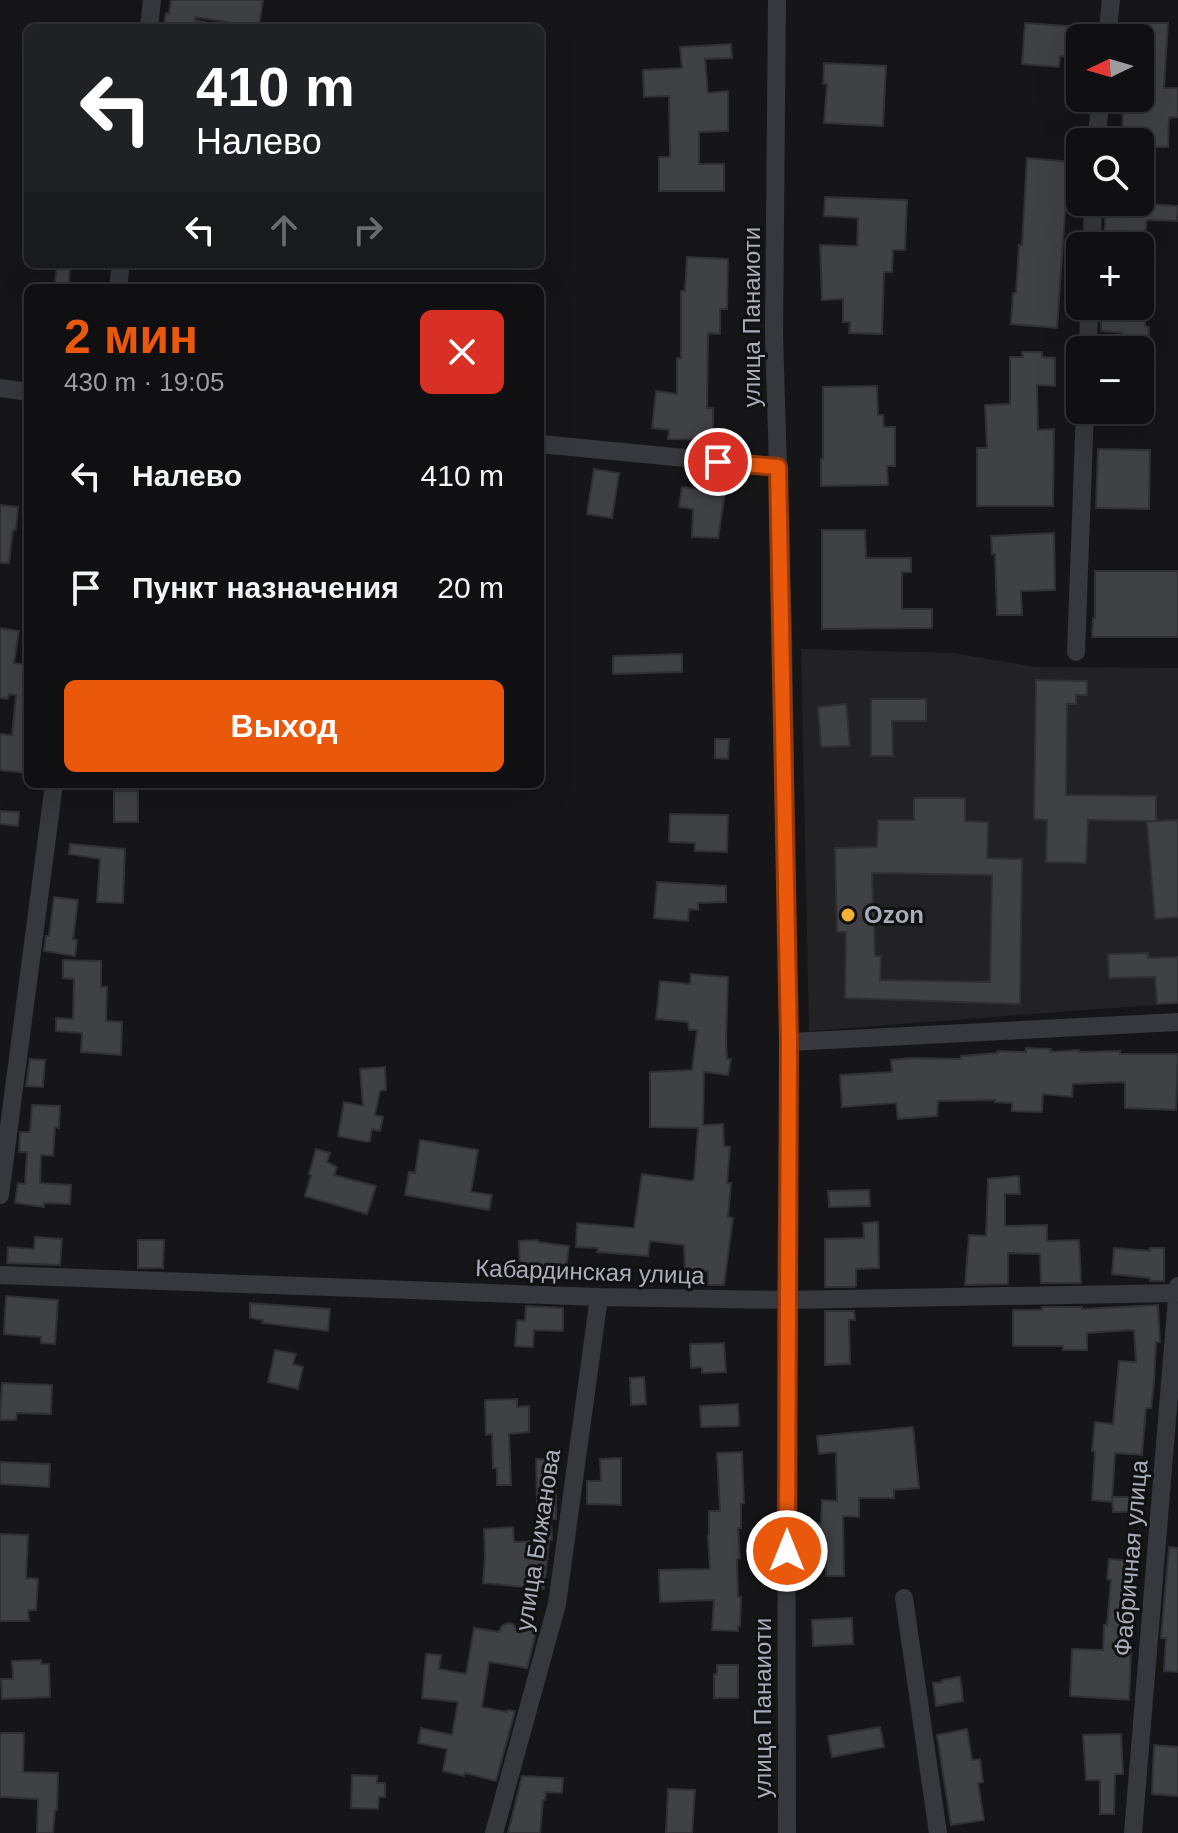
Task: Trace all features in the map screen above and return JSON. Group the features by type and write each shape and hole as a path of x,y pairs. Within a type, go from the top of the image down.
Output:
{"street":[{"path":"149,24 152,0"},
{"name":"улица Панаиоти","path":"777,0 774,334 789,1042 787,1833"},
{"path":"1108,24 1111,0"},
{"path":"0,388 24,391"},
{"path":"1076,652 1084,424"},
{"path":"544,444 778,467"},
{"path":"0,1195 53,788"},
{"path":"789,1042 1178,1022"},
{"name":"Кабардинская улица","path":"0,1275 599,1297 786,1300 1178,1293"},
{"name":"Фабричная улица","path":"1133,1833 1178,1286"},
{"name":"улица Бижанова","path":"494,1833 557,1604 599,1297"},
{"path":"904,1598 938,1833"}],"shaded area":[{"path":"801,649 953,653 1036,667 1178,668 1178,1003 809,1031"}],"building":[{"path":"171,0 263,0 259,24 196,17 195,20 205,24 164,24 166,13 169,14"},
{"path":"1025,23 1066,26 1066,57 1060,56 1059,67 1022,64"},
{"path":"1168,23 1164,88 1178,88 1178,117 1169,118 1168,147 1154,147 1154,128 1122,128 1123,112 1154,112 1154,24 1125,24"},
{"path":"731,44 732,58 705,59 708,93 728,91 728,131 699,132 699,164 724,164 724,191 659,191 659,157 670,157 669,96 644,97 643,70 682,68 680,47"},
{"path":"824,63 886,66 883,126 824,123 827,84 823,84"},
{"path":"1027,158 1066,161 1057,328 1011,324 1019,245 1022,245"},
{"path":"825,197 907,200 905,250 893,250 892,272 884,272 882,334 849,333 850,322 843,322 843,299 822,300 820,245 857,246 858,218 824,216"},
{"path":"1154,204 1178,206 1177,221 1147,220 1145,232 1105,232 1105,216 1154,216"},
{"path":"687,257 728,259 727,309 720,309 720,334 708,333 707,408 713,408 713,440 668,439 669,430 652,428 656,391 677,394 677,358 681,358 681,291 685,291"},
{"path":"57,268 70,268 69,284 55,283"},
{"path":"1101,320 1145,320 1145,326 1149,327 1149,336 1122,336 1122,333 1101,331"},
{"path":"1022,352 1042,352 1042,357 1055,358 1055,386 1037,385 1038,430 1054,429 1053,506 977,506 977,448 987,448 985,405 1010,404 1010,357 1023,357"},
{"path":"877,386 878,415 883,415 884,427 895,427 895,466 887,466 888,485 821,486 823,387"},
{"path":"1098,449 1150,450 1149,509 1096,508"},
{"path":"594,469 619,473 612,518 587,514"},
{"path":"682,487 725,493 718,538 692,537 693,509 679,507"},
{"path":"0,505 18,507 9,563 0,563"},
{"path":"822,530 865,530 866,558 911,558 911,572 902,572 902,609 932,609 932,628 822,629"},
{"path":"1054,533 1055,590 1021,591 1022,615 997,615 995,554 992,554 991,536"},
{"path":"1095,571 1178,571 1178,637 1092,637"},
{"path":"0,628 19,631 14,663 24,664 24,773 0,770 0,734 12,735 16,695 9,694 8,699 0,698"},
{"path":"682,654 682,672 613,674 613,656"},
{"path":"1036,680 1087,681 1087,695 1076,695 1076,704 1067,704 1066,795 1156,796 1156,821 1088,820 1086,863 1046,862 1047,820 1034,819"},
{"path":"871,699 926,699 926,721 892,721 893,756 871,756"},
{"path":"846,704 850,746 821,747 818,707"},
{"path":"715,739 729,739 728,759 715,758"},
{"path":"114,791 138,791 138,822 114,822"},
{"path":"914,798 965,798 965,821 988,822 987,858 1022,859 1020,1004 845,998 846,932 837,932 835,848 877,847 878,820 914,820","holes":["872,873 992,875 990,982 880,980 881,956 875,956"]},
{"path":"0,811 19,812 18,826 0,824"},
{"path":"670,814 728,815 727,852 695,851 695,843 669,842"},
{"path":"1178,820 1178,917 1155,919 1147,822"},
{"path":"70,844 125,849 123,903 97,902 100,859 69,854"},
{"path":"657,882 726,886 726,902 698,903 698,910 689,909 688,921 654,918"},
{"path":"54,897 78,900 73,939 77,940 75,956 44,951"},
{"path":"1148,953 1148,958 1178,957 1178,1003 1157,1004 1155,977 1109,978 1108,954"},
{"path":"63,960 101,961 101,987 107,987 106,1021 122,1022 121,1055 81,1052 82,1033 56,1031 56,1018 73,1019 74,979 63,978"},
{"path":"691,974 728,977 726,1040 727,1059 731,1059 728,1075 704,1072 703,1125 723,1124 724,1146 730,1147 728,1217 733,1218 724,1285 708,1285 708,1271 685,1272 684,1245 650,1241 648,1256 576,1247 577,1223 634,1228 642,1174 694,1180 698,1128 650,1127 650,1072 692,1070 697,1030 689,1030 688,1022 656,1019 660,981 690,984"},
{"path":"1026,1048 1051,1049 1050,1052 1079,1050 1178,1054 1176,1110 1125,1108 1125,1082 1073,1084 1072,1097 1043,1094 1042,1112 1012,1111 1012,1103 995,1100 938,1101 937,1116 898,1119 896,1103 842,1107 840,1075 892,1072 891,1060 961,1059 961,1056 997,1051 1026,1052"},
{"path":"30,1059 45,1060 43,1087 26,1086"},
{"path":"385,1067 386,1090 380,1091 375,1115 383,1117 380,1131 372,1129 370,1141 367,1142 338,1136 344,1102 363,1106 360,1069"},
{"path":"32,1105 60,1106 53,1156 41,1155 40,1183 71,1185 70,1204 44,1203 44,1207 15,1203 18,1183 25,1184 27,1152 19,1152 20,1132 30,1132"},
{"path":"420,1140 478,1150 471,1192 492,1195 489,1210 405,1195 409,1172 415,1173"},
{"path":"316,1149 330,1153 327,1162 337,1167 334,1175 376,1186 367,1214 305,1196"},
{"path":"1019,1176 1020,1194 1005,1194 1005,1226 1047,1225 1047,1241 1079,1240 1081,1283 1041,1283 1040,1254 1008,1253 1008,1284 965,1285 969,1235 986,1236 988,1179"},
{"path":"869,1190 870,1206 829,1207 828,1191"},
{"path":"878,1222 879,1268 856,1269 854,1287 825,1287 825,1239 864,1238 863,1223"},
{"path":"35,1237 62,1239 60,1265 7,1263 8,1247 34,1249"},
{"path":"138,1240 164,1240 163,1268 138,1268"},
{"path":"538,1240 569,1246 566,1267 539,1265 540,1276 520,1277 519,1241"},
{"path":"1114,1248 1150,1251 1150,1248 1164,1248 1164,1281 1112,1274"},
{"path":"6,1296 58,1300 55,1344 41,1343 41,1337 4,1334"},
{"path":"250,1303 330,1309 328,1331 262,1323 263,1320 250,1318"},
{"path":"1158,1305 1160,1342 1156,1342 1151,1408 1146,1408 1142,1455 1115,1453 1112,1502 1092,1500 1095,1422 1113,1424 1119,1361 1136,1362 1134,1330 1087,1333 1087,1350 1063,1350 1063,1346 1013,1346 1013,1310"},
{"path":"526,1306 563,1308 563,1331 534,1330 533,1347 515,1346 517,1320 525,1321"},
{"path":"825,1311 854,1311 855,1320 849,1320 850,1364 825,1365"},
{"path":"724,1343 726,1372 702,1373 702,1367 691,1368 690,1344"},
{"path":"275,1350 296,1354 293,1364 303,1367 298,1389 268,1382"},
{"path":"644,1377 646,1404 631,1405 630,1378"},
{"path":"2,1383 52,1385 51,1414 17,1413 16,1420 0,1420"},
{"path":"517,1399 517,1407 529,1406 529,1432 509,1434 511,1485 497,1485 492,1434 486,1435 485,1400"},
{"path":"738,1404 739,1426 701,1427 700,1406"},
{"path":"913,1427 919,1488 894,1490 894,1498 859,1498 859,1517 843,1516 844,1576 826,1576 826,1564 816,1564 816,1523 821,1523 822,1500 837,1501 836,1452 819,1454 817,1436"},
{"path":"742,1452 744,1503 741,1504 741,1528 738,1528 740,1558 737,1559 740,1626 738,1631 712,1630 714,1600 660,1602 659,1570 710,1569 709,1511 720,1511 717,1453"},
{"path":"621,1458 621,1505 587,1504 587,1481 601,1481 600,1459"},
{"path":"536,1459 556,1459 556,1519 551,1519 552,1540 538,1541"},
{"path":"0,1462 50,1464 49,1487 0,1484"},
{"path":"1112,1497 1139,1497 1140,1512 1113,1512"},
{"path":"513,1527 514,1542 549,1541 544,1589 483,1583 484,1529"},
{"path":"0,1534 28,1535 26,1578 38,1579 36,1610 28,1610 29,1621 0,1621"},
{"path":"1169,1547 1178,1548 1178,1672 1164,1671 1166,1638 1161,1638"},
{"path":"1109,1559 1136,1561 1129,1651 1129,1700 1070,1696 1072,1649 1103,1650 1111,1580 1107,1579"},
{"path":"852,1618 853,1644 813,1646 812,1620"},
{"path":"507,1623 513,1624 518,1632 526,1627 537,1629 527,1668 489,1662 482,1707 515,1711 496,1781 443,1771 447,1749 418,1743 421,1728 452,1735 458,1702 422,1698 426,1654 441,1655 439,1669 466,1674 474,1628 499,1632"},
{"path":"41,1660 41,1664 49,1664 50,1697 2,1699 1,1679 13,1679 12,1661"},
{"path":"717,1665 738,1665 738,1698 714,1698"},
{"path":"960,1677 963,1701 936,1706 933,1683"},
{"path":"880,1727 884,1747 832,1757 828,1736"},
{"path":"967,1729 972,1760 980,1759 983,1782 978,1783 984,1820 951,1825 937,1735"},
{"path":"0,1733 24,1733 23,1772 58,1773 53,1833 37,1833 38,1799 0,1797"},
{"path":"1121,1734 1123,1774 1115,1774 1114,1814 1100,1814 1100,1780 1086,1780 1083,1735"},
{"path":"1154,1745 1178,1747 1178,1796 1152,1794"},
{"path":"352,1775 377,1776 377,1783 385,1783 385,1797 379,1797 378,1809 351,1808"},
{"path":"522,1776 563,1778 562,1793 546,1792 540,1833 508,1833"},
{"path":"668,1789 695,1790 692,1833 666,1833"}],"place":[{"name":"Ozon","path":"848,915"}],"route":[{"path":"718,462 778,467 789,1042 787,1551"}]}
